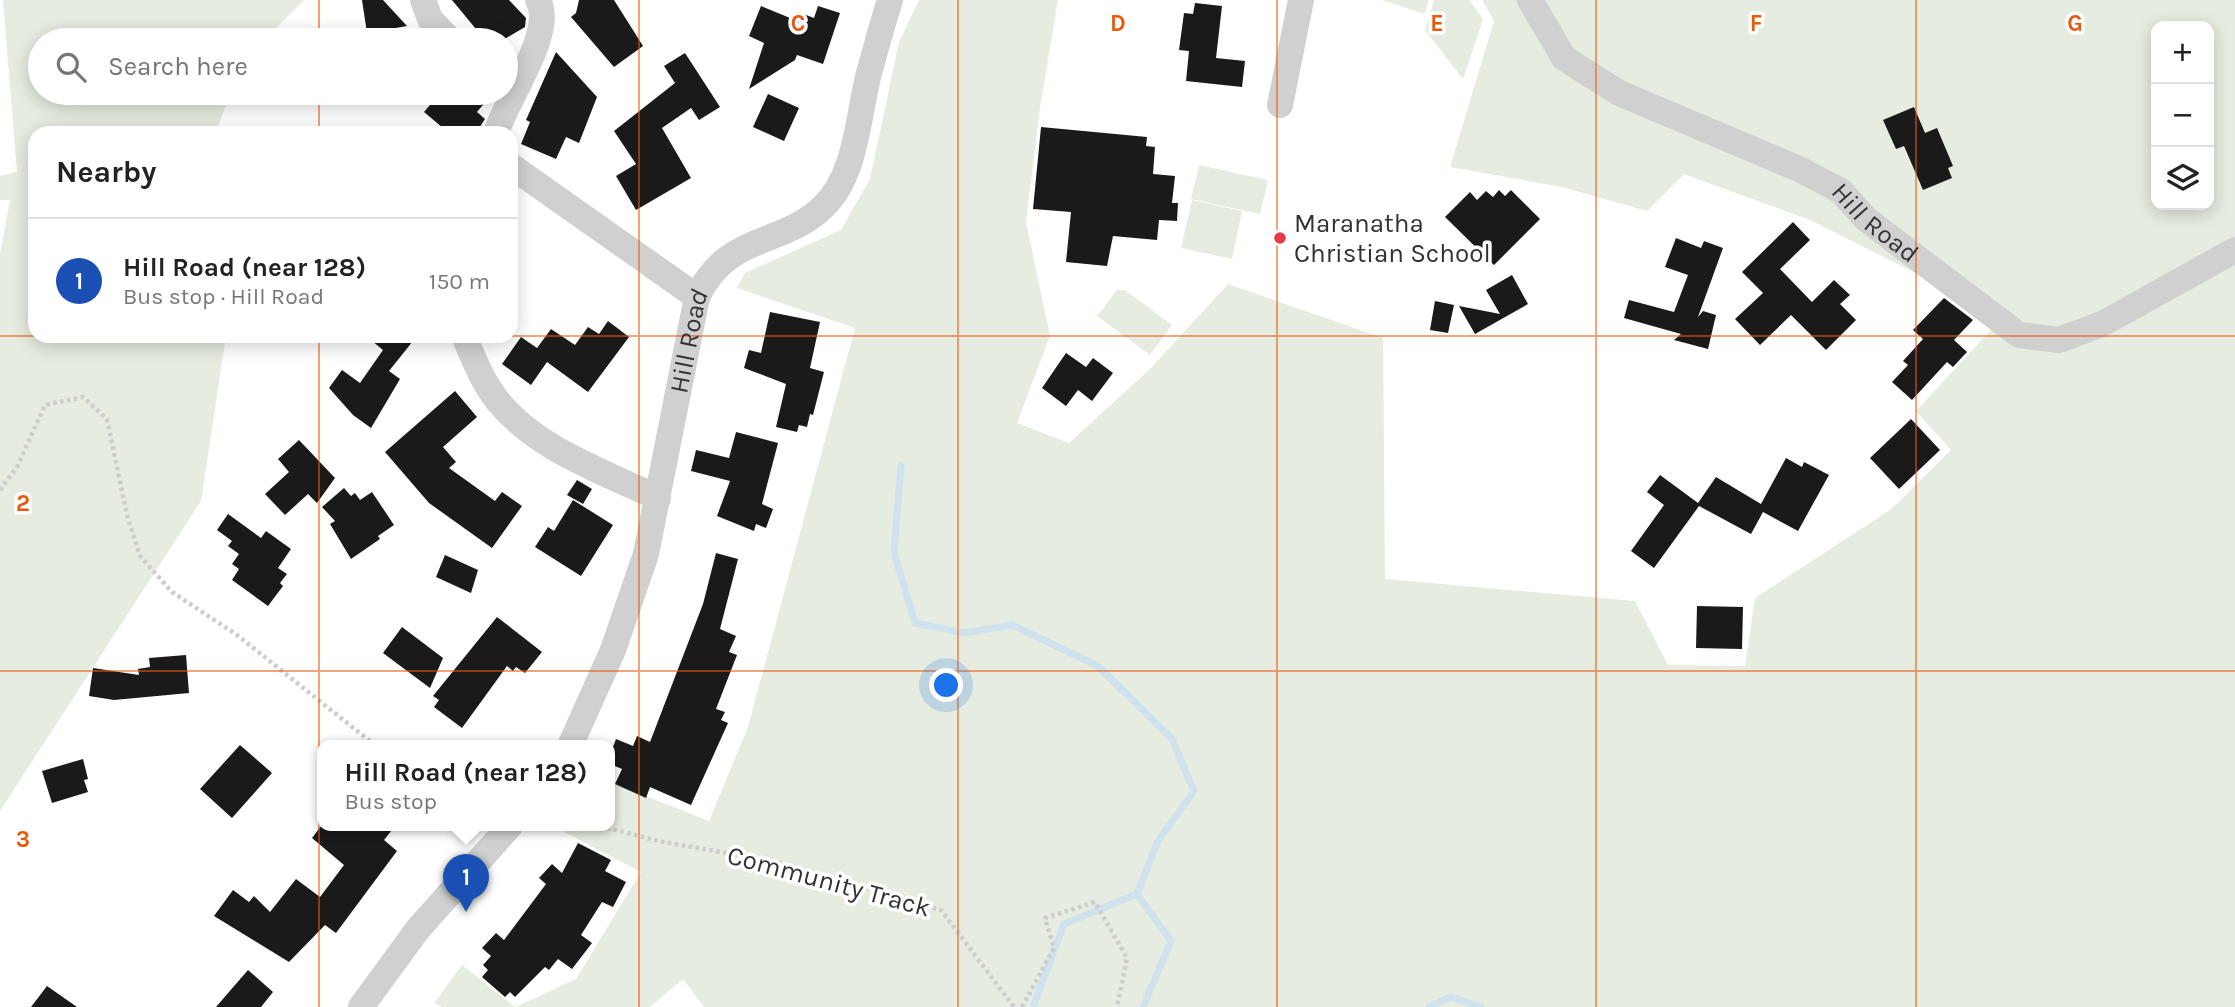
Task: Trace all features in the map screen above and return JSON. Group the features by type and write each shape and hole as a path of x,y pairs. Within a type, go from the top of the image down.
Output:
{"street":[{"path":"423,0 430,19 439,28"},
{"name":"Hill Road","path":"573,740 600,682 636,588 658,498 697,297 709,274 729,256 810,217 832,196 848,163 890,0"},
{"path":"1280,105 1301,0"},
{"name":"Hill Road","path":"1530,0 1564,58 1619,93 1799,169 1841,191 1866,219 2019,335 2059,340 2102,324 2235,250"},
{"path":"518,77 549,18"},
{"path":"498,126 505,105"},
{"path":"518,171 697,297"},
{"path":"468,343 496,399 527,430 549,445 658,498"},
{"path":"361,1007 418,929 506,831"}],"path":[{"path":"0,490 18,467 45,405 83,397 107,419 127,515 141,556 172,592 237,635 368,740"},
{"name":"Community Track","path":"615,830 658,841 778,862 941,910 1014,1007"},
{"path":"1022,1007 1054,948 1045,918 1095,902 1127,958 1117,1007"}],"shaded area":[{"path":"3,0 304,0 276,28 28,28 28,105 226,105 218,126 28,126 28,343 225,343 201,501 0,811 0,255 10,200 0,200 0,176 17,172"},
{"path":"919,0 1058,0 1040,108 1026,222 1050,336 1017,423 1069,443 1151,368 1228,284 1383,338 1385,579 1635,601 1668,665 1745,666 1755,598 1890,510 1951,450 1916,411 1991,330 1943,287 1810,220 1684,174 1647,211 1562,187 1450,167 1494,21 1482,0 2235,0 2235,1007 704,1007 683,979 650,1007 516,1007 576,979 641,872 564,831 615,831 615,784 709,821 748,727 855,328 737,288 745,273 841,230 870,179 899,42"},
{"path":"1382,0 1429,0 1424,14"},
{"path":"1434,0 1469,0 1483,19 1463,79 1425,30"},
{"path":"1199,165 1268,180 1260,214 1191,199"},
{"path":"1192,200 1242,211 1232,259 1181,248"},
{"path":"1117,290 1125,290 1172,325 1150,355 1097,316"},
{"path":"462,965 515,1007 442,1007 434,1003"}],"building":[{"path":"362,0 383,0 407,26 396,28 366,28"},
{"path":"452,0 509,0 526,18 525,27 518,31 518,28 475,28"},
{"path":"579,0 614,0 643,46 614,67 571,17 576,13"},
{"path":"1195,3 1222,6 1216,58 1245,61 1242,87 1186,81 1189,51 1179,50 1184,13 1193,14"},
{"path":"761,6 795,20 798,12 814,18 818,6 840,13 823,64 797,55 795,60 749,89 764,43 749,36"},
{"path":"556,52 597,97 579,143 566,137 556,159 521,144 530,122 526,120"},
{"path":"685,53 720,107 699,120 691,108 662,128 691,178 636,210 616,176 636,164 614,131 675,83 664,66"},
{"path":"768,94 799,108 784,141 753,127"},
{"path":"430,105 483,105 477,112 485,119 480,126 441,126 424,112"},
{"path":"1914,107 1925,133 1937,128 1953,166 1948,168 1952,178 1923,190 1904,146 1896,149 1883,120"},
{"path":"1041,127 1147,137 1146,146 1155,147 1153,174 1175,176 1172,203 1178,203 1177,221 1159,220 1157,240 1113,236 1107,266 1066,262 1071,212 1033,209"},
{"path":"1499,190 1505,196 1511,190 1540,219 1494,265 1445,217 1470,192 1477,200 1486,191 1493,197"},
{"path":"1793,222 1810,240 1780,269 1812,302 1834,280 1850,295 1840,304 1856,320 1826,350 1791,315 1760,345 1735,319 1763,293 1742,272"},
{"path":"1676,238 1701,248 1704,241 1723,248 1698,317 1703,311 1716,315 1708,349 1674,340 1681,334 1624,318 1629,300 1674,312 1688,275 1665,267"},
{"path":"1512,275 1528,304 1475,334 1459,306 1500,314 1486,290"},
{"path":"1944,298 1973,320 1954,340 1967,352 1953,367 1947,362 1912,400 1892,382 1908,365 1903,361 1923,339 1913,330"},
{"path":"1435,301 1454,305 1448,333 1430,330"},
{"path":"770,312 820,322 810,368 824,372 813,415 810,414 807,427 799,425 797,432 776,427 786,384 744,368 749,350 761,353"},
{"path":"608,321 629,337 588,392 547,362 531,385 502,364 521,337 537,348 551,329 575,345 588,327 599,334"},
{"path":"374,343 411,343 389,371 400,379 371,428 353,415 329,388 342,370 360,383 383,350"},
{"path":"1066,353 1086,367 1093,358 1113,373 1092,401 1078,390 1066,406 1042,388"},
{"path":"455,391 477,417 443,447 456,462 449,468 495,501 502,492 522,506 492,548 429,503 385,452"},
{"path":"1911,419 1940,450 1899,489 1870,458"},
{"path":"736,432 778,443 762,504 773,509 766,528 756,524 754,531 717,516 730,481 691,471 696,450 729,458"},
{"path":"299,440 335,478 317,503 308,494 285,515 265,494 289,472 278,459"},
{"path":"1786,458 1802,467 1804,462 1829,475 1798,531 1763,512 1751,534 1699,506 1654,568 1631,551 1664,505 1647,492 1660,475 1698,503 1716,477 1761,504"},
{"path":"577,480 592,489 583,504 567,495"},
{"path":"344,488 351,496 355,493 360,500 372,492 394,525 378,536 380,539 351,559 330,524 335,521 322,507"},
{"path":"573,500 613,525 581,576 535,547 548,527 554,531"},
{"path":"228,514 261,538 266,531 291,549 278,568 287,574 280,583 283,586 268,606 232,580 239,569 232,564 239,554 228,546 232,541 217,530"},
{"path":"716,553 738,559 720,629 736,636 729,652 737,655 716,709 725,712 721,720 728,723 691,805 650,787 646,798 615,784 622,769 615,766 615,742 616,739 633,746 637,736 650,742 703,604"},
{"path":"445,555 478,570 471,593 436,577"},
{"path":"1697,606 1743,607 1742,649 1696,648"},
{"path":"497,617 542,652 525,673 516,667 513,671 507,666 462,728 434,707 439,700 433,696"},
{"path":"402,627 443,658 430,688 383,653"},
{"path":"186,655 189,693 114,700 89,696 93,668 139,675 138,669 150,667 149,658"},
{"path":"240,745 272,773 232,818 200,789"},
{"path":"83,759 88,779 84,780 88,792 52,803 42,771"},
{"path":"317,831 391,831 384,840 397,851 336,933 325,925 289,962 214,916 233,890 249,902 254,896 270,912 296,879 320,897 344,865 312,838"},
{"path":"578,843 611,860 605,871 626,882 613,907 602,902 581,935 592,943 572,969 558,959 549,970 545,967 515,997 510,992 505,997 482,977 488,970 483,965 491,956 482,948 496,933 504,940 546,884 539,878 552,864 562,873"},
{"path":"248,970 273,992 261,1007 216,1007"},
{"path":"47,986 77,1007 31,1007"}],"waterway":[{"path":"901,466 894,552 915,623 964,633 1012,625 1098,666 1172,739 1194,791 1158,841 1137,894"},
{"path":"1033,1007 1064,924 1137,894 1171,941 1143,1007"},
{"path":"1429,1007 1451,997 1481,1007"}],"place":[{"name":"Maranatha Christian School","path":"1280,238"},
{"name":"Hill Road (near 128)","path":"466,912"}]}
